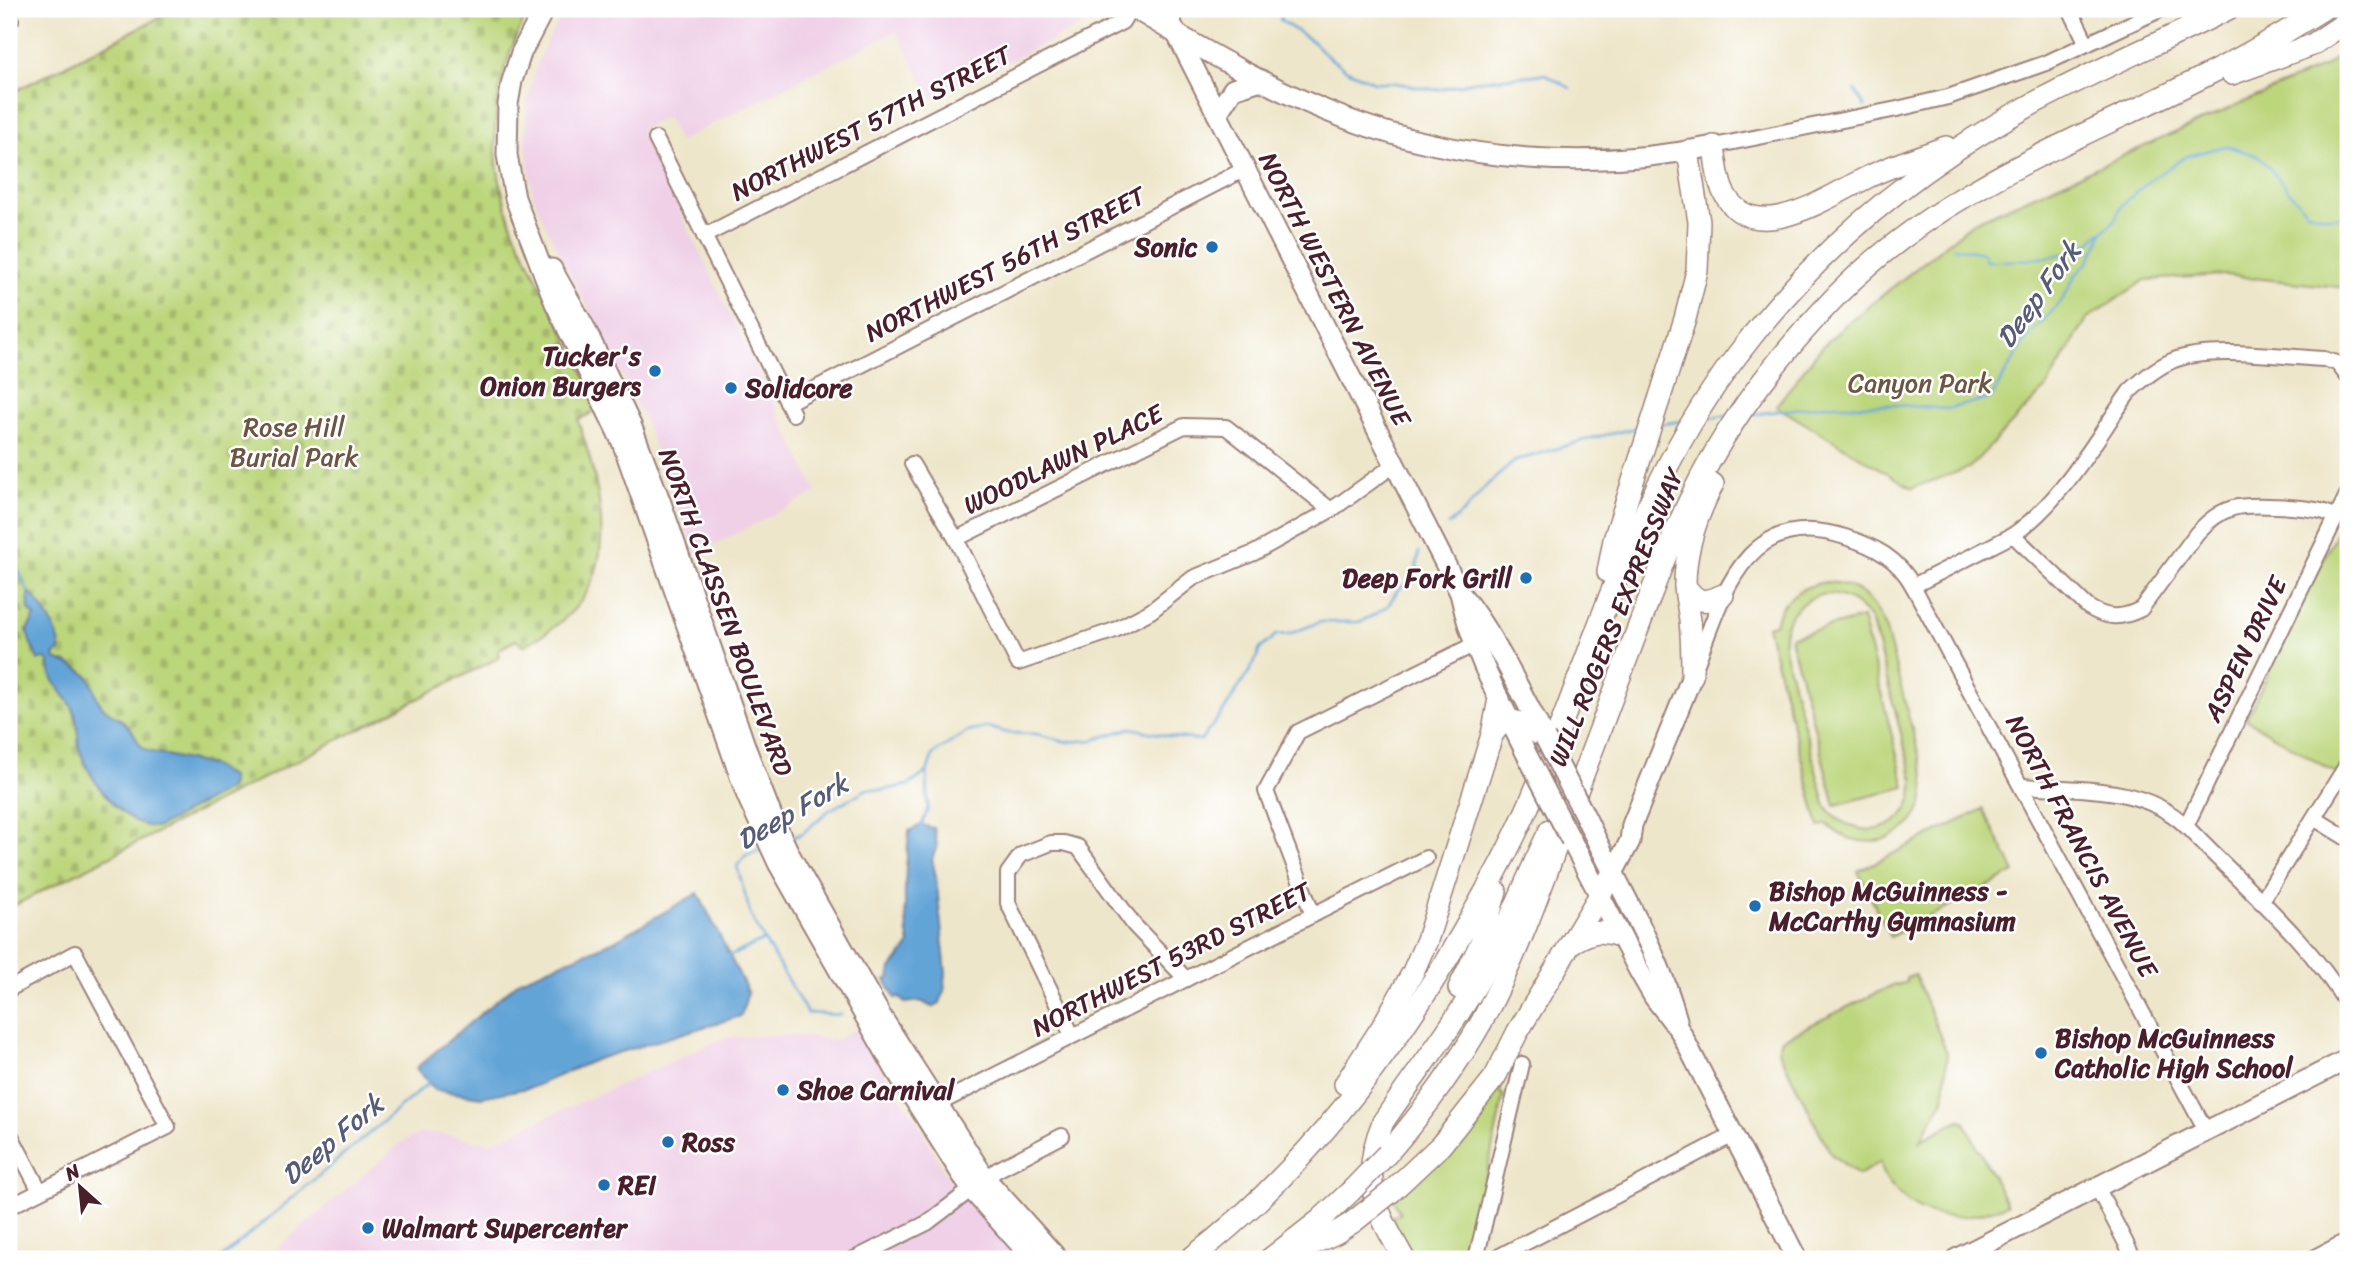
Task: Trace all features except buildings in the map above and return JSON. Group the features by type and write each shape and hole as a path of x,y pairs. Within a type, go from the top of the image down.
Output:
{"highway":[{"name":"WILL ROGERS EXPRESSWAY","path":"1190,1259 1242,1216 1293,1165 1373,1068 1419,1005 1446,962 1509,848 1535,792 1632,537 1669,461 1720,378 1777,306 1835,245 1894,194 1975,137 2039,100 2228,9"},
{"name":"WILL ROGERS EXPRESSWAY","path":"1270,1259 1320,1220 1387,1154 1430,1101 1481,1022 1509,968 1536,902 1679,522 1798,337 1839,293 1907,235 1956,200 2007,171 2241,58 2323,9"},
{"path":"2122,116 2312,45 2348,22"},
{"path":"1714,146 1719,182 1728,199 1739,210 1770,219 1788,216 1884,169 1975,137"},
{"path":"1596,632 1614,541 1697,271 1699,222 1688,151"},
{"path":"1692,676 1690,620 1685,586 1687,554 1717,462"},
{"path":"1685,586 1694,598 1700,601 1709,601 1723,595"},
{"path":"1293,1165 1382,1027 1412,974 1440,904 1492,735 1499,699"},
{"path":"1492,735 1503,723 1510,720 1539,731"},
{"path":"1404,1259 1385,1226 1373,1195 1373,1153 1378,1134 1383,1122 1463,1009 1483,974 1506,931 1537,856 1596,739"},
{"path":"1388,1259 1360,1195 1358,1167 1362,1141 1378,1105 1432,1032 1471,966 1481,943 1509,848"},
{"path":"1280,1259 1336,1233 1353,1222 1391,1192 1441,1145 1485,1090 1613,873"},
{"path":"1571,943 1599,931 1619,936"}],"main road":[{"name":"NORTH CLASSEN BOULEVARD","path":"544,9 521,53 508,104 507,155 510,177 522,217 555,303 654,506 741,757 766,823 784,860 902,1064 978,1184 1033,1259"},
{"path":"1135,9 1261,80 1319,108 1370,127 1430,143 1475,151 1573,159 1623,158 1714,146"},
{"name":"NORTH WESTERN AVENUE","path":"1164,9 1460,593 1478,616 1509,667 1539,731 1580,836 1600,897 1619,936 1654,997 1680,1031 1797,1259"},
{"path":"1217,114 1233,89 1261,80"},
{"name":"NORTH WESTERN AVENUE","path":"1460,593 1466,622 1475,644 1526,753 1580,836 1603,854 1668,988 1680,1031"},
{"path":"1613,873 1692,676"},
{"path":"1580,836 1613,839 1631,833"},
{"path":"1603,854 1612,852 1631,833"},
{"path":"1956,1259 2348,1059"},
{"name":"NORTH CLASSEN BOULEVARD","path":"902,1064 938,1104 978,1184 1058,1259"}],"street":[{"path":"9,9 9,22"},
{"name":"NORTHWEST 57TH STREET","path":"704,236 1122,22 1130,9"},
{"path":"2070,9 2087,44"},
{"path":"1714,146 1948,97 2046,63 2162,9"},
{"path":"656,139 704,236"},
{"name":"NORTHWEST 56TH STREET","path":"704,236 790,408 1245,169"},
{"path":"1913,586 2013,535 2028,524 2058,492 2130,391 2144,377 2161,366 2192,355 2210,353 2324,359 2337,363 2348,377"},
{"name":"WOODLAWN PLACE","path":"956,538 1184,426 1226,426 1331,510"},
{"path":"912,464 956,538 1018,663 1115,630 1151,611 1193,578 1254,553 1331,510 1394,465"},
{"name":"ASPEN DRIVE","path":"2186,826 2348,493"},
{"path":"2013,535 2088,607 2100,615 2114,618 2130,615 2141,609 2197,533 2220,513 2249,505 2323,511 2336,518"},
{"name":"NORTH FRANCIS AVENUE","path":"1692,676 1734,573 1758,548 1785,534 1805,530 1835,534 1875,548 1901,567 2206,1131"},
{"path":"1313,915 1266,791 1298,732 1475,644"},
{"path":"2261,902 2348,763"},
{"path":"2021,786 2132,795 2165,809 2186,826 2322,967 2348,1006"},
{"path":"2314,818 2348,839"},
{"path":"1072,1035 1008,902 1008,873 1021,855 1051,843 1078,847 1134,925 1186,979"},
{"name":"NORTHWEST 53RD STREET","path":"938,1104 1426,858"},
{"path":"9,989 75,953 168,1127 9,1208"},
{"path":"1476,1259 1522,1064"},
{"path":"9,1132 40,1191"},
{"path":"1494,1259 1733,1135"},
{"path":"854,1259 927,1223 978,1184 1062,1136"},
{"path":"2097,1187 2134,1259"},
{"path":"2312,1259 2348,1240"}],"shaded area":[{"path":"567,9 1092,9 1103,15 931,98 896,31 679,141 666,117 640,130 817,492 696,554 643,417 533,196 525,141 528,100 536,66 549,37"},
{"path":"856,1029 914,1115 944,1172 1020,1259 265,1259 402,1142 420,1133 436,1133 490,1143 726,1037 793,1035 836,1040"}],"green space":[{"name":"Rose Hill Burial Park","path":"176,9 530,9 516,37 499,91 496,145 499,173 514,231 601,408 578,420 592,466 601,515 598,564 590,587 576,607 558,624 524,646 516,640 499,649 498,658 9,908 9,94"},
{"name":"Canyon Park","path":"2348,48 2348,288 2225,275 2145,280 2087,319 2046,388 1969,468 1912,488 1776,406 1820,349 1843,327 1974,222 2325,66"},
{"path":"2348,509 2348,754 2337,774 2246,719"},
{"path":"1838,583 1856,589 1869,600 1885,626 1924,775 1923,799 1918,813 1910,824 1888,838 1862,841 1837,833 1827,824 1819,827 1767,626 1775,624 1782,607 1794,595 1818,584","holes":["1824,594 1850,600 1871,619 1913,779 1912,797 1905,812 1894,822 1881,828 1866,830 1851,826 1837,818 1825,804 1785,653 1784,632 1791,615 1805,602"]},
{"path":"1862,618 1905,787 1835,805 1790,637"},
{"path":"1983,809 2015,872 1890,937 1858,871"},
{"path":"1915,975 1947,1053 1944,1099 1920,1141 1959,1120 1964,1121 2007,1204 1992,1210 1946,1216 1917,1207 1892,1186 1886,1178 1881,1162 1858,1175 1831,1154 1778,1050 1782,1039 1895,984 1897,986 1906,982 1906,978"},
{"path":"1505,1066 1500,1093 1504,1095 1468,1259 1409,1259 1389,1218 1400,1213 1392,1198"}],"water":[{"path":"28,591 44,610 58,636 60,651 54,655 55,659 76,667 89,677 103,707 129,726 142,747 148,751 211,765 231,777 227,790 158,827 132,819 108,799 83,759 75,713 54,681 49,662 46,659 38,660 30,642 27,630 35,616 29,610"},
{"path":"921,825 934,828 937,846 932,859 946,973 940,1003 932,1007 921,1001 905,1003 899,997 895,998 885,980 889,979 891,969 910,944 905,902 909,831"},
{"path":"698,893 748,992 741,1016 597,1059 533,1087 481,1097 435,1090 416,1068 522,979 612,942"}],"waterway":[{"path":"1279,9 1281,21 1312,41 1347,70 1374,82 1436,90 1483,80 1545,74 1570,88"},
{"path":"1855,90 1865,107"},
{"name":"Deep Fork","path":"1748,415 1825,405 1897,405 1947,409 1991,398 2023,343 2063,299 2075,276 2088,262 2101,235 2123,204 2153,178 2187,156 2226,146 2259,156 2307,212 2330,217 2348,217"},
{"path":"1953,247 1983,253 1986,261 2037,258 2075,250 2087,245 2101,232"},
{"name":"Deep Fork","path":"1706,418 1727,416"},
{"name":"Deep Fork","path":"1661,424 1682,421"},
{"name":"Deep Fork","path":"1448,525 1515,461 1592,438 1641,427"},
{"name":"Deep Fork","path":"791,838 803,833 828,811 867,789 883,790 909,785 927,772 933,754 967,732 987,727 1008,733 1037,734 1067,742 1093,740 1131,728 1201,740 1223,712 1254,664 1260,649 1276,635 1289,634 1320,622 1359,622 1374,615 1388,606 1397,591 1415,577 1419,552"},
{"path":"9,557 28,591"},
{"path":"921,827 928,809 927,772"},
{"name":"Deep Fork","path":"728,957 764,940 751,916 737,866 745,856 762,849"},
{"path":"764,940 807,1013 842,1015"},
{"name":"Deep Fork","path":"220,1259 431,1081"}],"place":[{"name":"Sonic","path":"1212,247"},
{"name":"Tucker's Onion Burgers","path":"655,371"},
{"name":"Solidcore","path":"731,388"},
{"name":"Deep Fork Grill","path":"1526,578"},
{"name":"Bishop McGuinness - McCarthy Gymnasium","path":"1755,906"},
{"name":"Bishop McGuinness Catholic High School","path":"2041,1053"},
{"name":"Shoe Carnival","path":"783,1090"},
{"name":"Ross","path":"668,1142"},
{"name":"REI","path":"604,1185"},
{"name":"Walmart Supercenter","path":"368,1228"}]}
